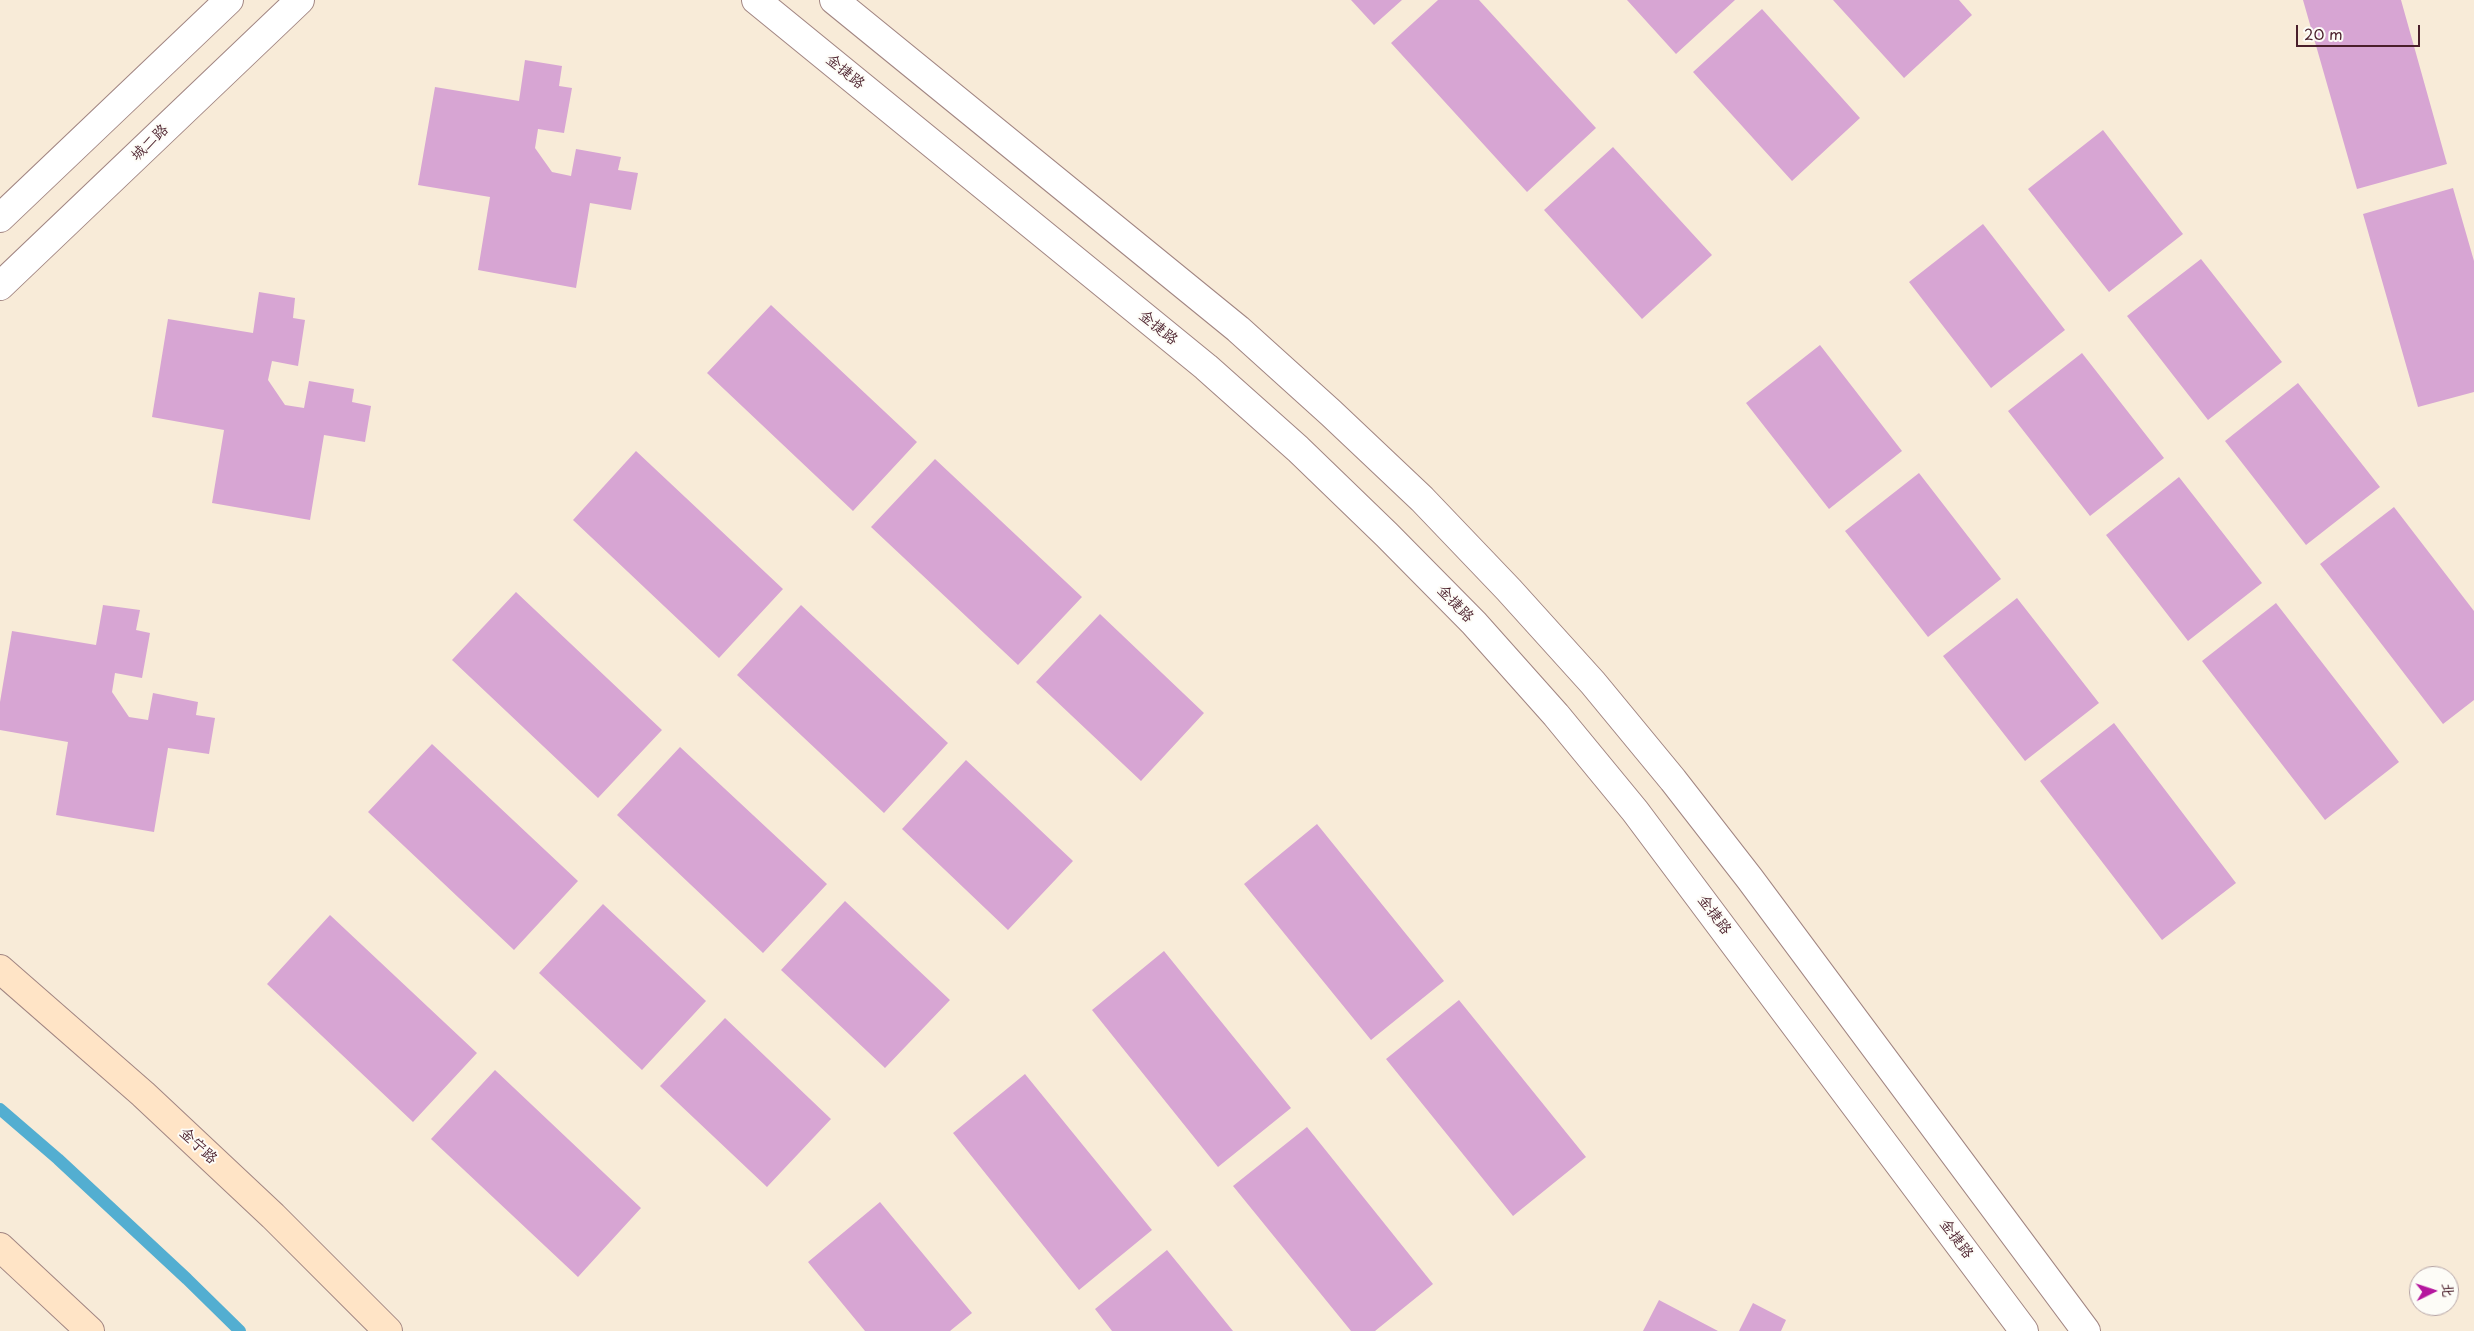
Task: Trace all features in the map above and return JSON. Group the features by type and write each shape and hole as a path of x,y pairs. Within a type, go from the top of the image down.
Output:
{"main road":[{"name":"金宁路","path":"0,969 151,1101 273,1216 388,1331"},
{"path":"0,1247 90,1331"}],"street":[{"path":"0,218 229,0"},
{"name":"城二路","path":"0,286 300,0"},
{"name":"金捷路","path":"756,0 1206,367 1312,462 1474,623 1556,715 1635,811 2024,1331"},
{"path":"834,0 1238,329 1422,499 1509,590 1593,683 1685,795 2086,1331"}],"building":[{"path":"1351,0 1402,0 1374,25"},
{"path":"1438,0 1479,0 1596,128 1527,192 1391,43"},
{"path":"1627,0 1735,0 1676,54"},
{"path":"1833,0 1959,0 1972,15 1904,78"},
{"path":"2303,0 2401,0 2447,164 2357,189"},
{"path":"1762,9 1860,118 1792,181 1693,72"},
{"path":"525,60 562,66 559,86 572,88 564,133 538,129 535,148 552,172 571,176 576,149 621,157 618,170 638,173 631,210 590,203 576,288 478,270 490,197 418,185 435,87 519,101"},
{"path":"2103,130 2183,234 2109,292 2028,189"},
{"path":"1613,147 1712,255 1642,319 1544,210"},
{"path":"2453,188 2474,261 2474,392 2418,407 2363,214"},
{"path":"1983,224 2065,330 1991,388 1909,282"},
{"path":"2201,259 2282,362 2208,420 2127,316"},
{"path":"259,292 295,298 293,318 305,320 298,366 272,361 268,380 285,405 304,408 309,381 354,389 352,402 371,406 365,442 324,435 310,520 212,503 224,430 152,417 168,319 253,333"},
{"path":"771,305 917,442 853,511 707,373"},
{"path":"1820,345 1902,451 1829,509 1746,403"},
{"path":"2082,353 2164,458 2090,516 2008,411"},
{"path":"2298,383 2380,487 2306,545 2225,441"},
{"path":"636,451 783,589 719,658 573,520"},
{"path":"935,459 1082,597 1018,665 871,527"},
{"path":"1919,473 2001,579 1928,637 1845,531"},
{"path":"2179,477 2262,583 2188,641 2106,535"},
{"path":"2394,507 2474,611 2474,700 2443,724 2320,564"},
{"path":"516,592 662,730 598,798 452,660"},
{"path":"2017,598 2099,703 2025,761 1943,656"},
{"path":"2276,603 2399,762 2325,820 2202,661"},
{"path":"103,605 140,610 136,630 150,633 142,678 115,673 112,692 129,717 148,720 153,693 198,702 196,715 215,718 209,754 168,748 154,832 56,815 68,742 0,730 0,702 12,631 96,645"},
{"path":"801,605 948,743 884,813 737,675"},
{"path":"1100,614 1204,713 1141,781 1036,682"},
{"path":"2114,723 2236,883 2162,940 2040,781"},
{"path":"432,744 578,881 514,950 368,812"},
{"path":"680,747 827,884 763,953 617,815"},
{"path":"966,760 1073,861 1008,930 902,829"},
{"path":"1317,824 1444,981 1371,1040 1244,884"},
{"path":"845,901 950,1000 885,1068 781,970"},
{"path":"603,904 706,1001 642,1070 539,973"},
{"path":"330,915 477,1053 413,1122 267,984"},
{"path":"1164,951 1291,1108 1218,1167 1092,1010"},
{"path":"1459,1000 1586,1157 1513,1216 1386,1059"},
{"path":"725,1018 831,1119 767,1187 660,1086"},
{"path":"495,1070 641,1208 578,1277 431,1139"},
{"path":"1025,1074 1152,1230 1079,1290 953,1133"},
{"path":"1307,1127 1433,1284 1375,1331 1351,1331 1233,1186"},
{"path":"880,1202 972,1313 950,1331 865,1331 808,1262"},
{"path":"1167,1250 1233,1331 1112,1331 1095,1309"},
{"path":"1659,1300 1718,1331 1643,1331"},
{"path":"1753,1303 1786,1320 1781,1331 1739,1331"}],"waterway":[{"path":"0,1109 58,1159 240,1331"}]}
